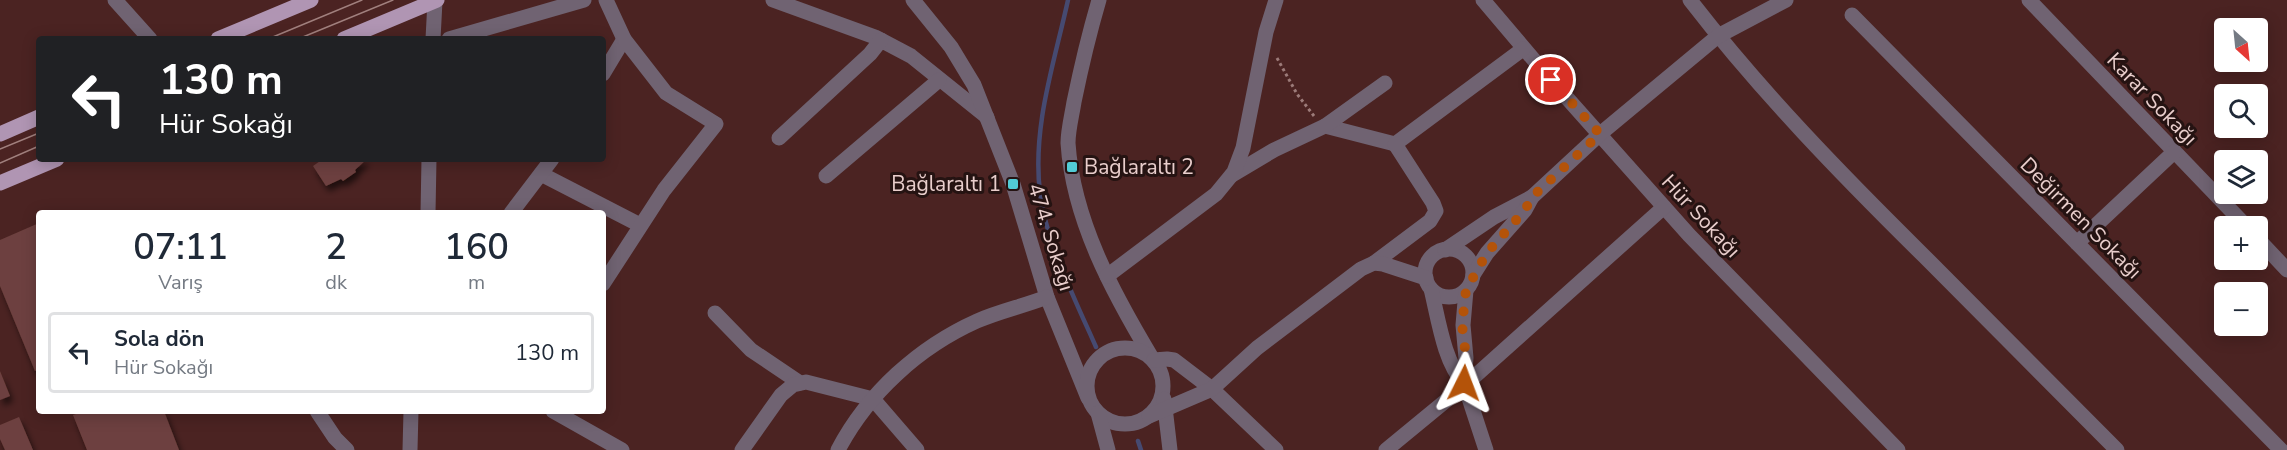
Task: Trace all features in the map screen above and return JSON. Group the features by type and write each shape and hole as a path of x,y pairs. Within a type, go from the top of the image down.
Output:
{"main road":[{"path":"225,36 311,0"},
{"path":"351,36 436,0"},
{"path":"0,134 36,118"},
{"path":"0,183 50,162"}],"street":[{"path":"115,0 147,36"},
{"path":"434,36 436,0"},
{"path":"459,36 585,0"},
{"path":"606,0 624,39 666,93 716,124 640,225 606,279"},
{"path":"773,0 881,40 911,56 988,117"},
{"name":"474. Sokağı","path":"913,0 956,56 974,85 1013,184 1047,297 1088,398"},
{"path":"1099,0 1080,75 1068,141 1079,198 1088,229 1107,276 1162,374 1170,450"},
{"path":"1232,176 1243,148 1266,32 1276,0"},
{"name":"Hür Sokağı","path":"1483,0 1523,49 1664,207 1739,288 1899,450"},
{"path":"1690,0 1776,104 1844,177 2117,450"},
{"path":"1464,384 1450,362 1428,284 1425,269 1431,258 1494,217 1532,197 1600,134 1718,36 1786,0"},
{"name":"Karar Sokağı","path":"2029,0 2236,216"},
{"name":"Değirmen Sokağı","path":"1852,15 2281,450"},
{"path":"606,69 624,39"},
{"path":"779,138 870,54 881,40"},
{"path":"1395,144 1523,49"},
{"path":"826,176 939,80"},
{"path":"1107,276 1216,194 1232,176 1274,150 1325,126 1385,83"},
{"path":"1276,450 1212,389 1174,360 1153,359 1136,349 1117,348 1094,362 1087,380 1088,398 1098,413 1105,419 1123,424 1132,423 1212,389 1257,348 1361,269 1374,263 1430,221 1436,211 1433,203 1395,144 1325,126"},
{"path":"2077,243 2174,152"},
{"path":"428,210 429,162"},
{"path":"513,210 550,162"},
{"path":"541,174 640,225"},
{"path":"1486,450 1464,384 1466,357 1462,325 1466,290 1487,253 1525,210 1532,197"},
{"path":"1386,450 1664,207"},
{"path":"1445,249 1458,251 1465,256 1470,262 1473,275"},
{"path":"2268,250 2287,270"},
{"path":"1374,263 1428,284 1446,297 1459,295 1466,290"},
{"path":"838,450 873,399 913,360 954,332 987,317 1047,297"},
{"path":"715,313 751,350 800,383"},
{"path":"742,450 786,389 806,382 873,399 916,450"},
{"path":"1149,416 1160,401 1163,392"},
{"path":"1098,413 1108,450"},
{"path":"319,414 326,427 347,450"},
{"path":"410,450 411,414"},
{"path":"559,414 622,450"}],"path":[{"path":"1275,55 1302,102 1325,126"}],"building":[{"path":"319,162 364,162 355,170 356,172 343,181 341,179 326,186 313,166"},
{"path":"36,224 35,371 0,286 0,240"},
{"path":"0,371 10,396 0,400"},
{"path":"165,414 179,450 87,450 73,415"},
{"path":"19,417 33,450 5,450 0,439 0,425"}],"waterway":[{"path":"1068,0 1042,120 1038,168 1040,193 1055,251 1096,347"},
{"path":"1138,441 1141,450"}],"tram line":[{"path":"275,36 362,0"},
{"path":"305,36 393,0"},
{"path":"0,149 36,134"},
{"path":"0,163 36,147"}],"place":[{"name":"Bağlaraltı 2","path":"1072,167"},
{"name":"Bağlaraltı 1","path":"1013,184"}],"route":[{"path":"1464,383 1466,357 1462,325 1466,290 1473,275 1487,253 1525,210 1532,197 1600,134 1551,80"}]}
